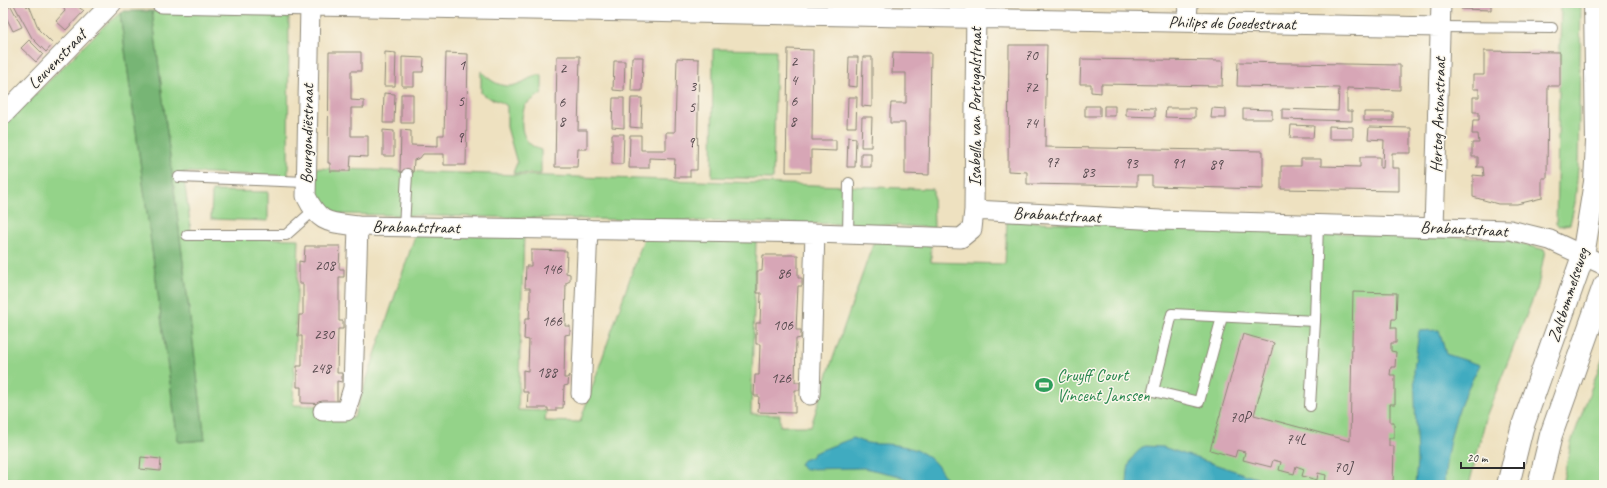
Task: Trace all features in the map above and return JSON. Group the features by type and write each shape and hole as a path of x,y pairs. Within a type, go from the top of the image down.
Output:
{"main road":[{"name":"Zaltbommelseweg","path":"1508,485 1522,428 1583,256 1595,182 1597,142 1595,3"},
{"name":"Zaltbommelseweg","path":"1539,485 1551,435 1604,286"}],"street":[{"name":"Leuvenstraat","path":"3,115 112,3"},
{"name":"Philips de Goedestraat","path":"161,3 310,7 415,5 976,10 1187,22 1440,28"},
{"path":"1187,22 1188,3"},
{"name":"Hertog Antonstraat","path":"1434,227 1441,3"},
{"name":"Bourgondiëstraat","path":"310,7 306,196 313,211"},
{"name":"Isabella van Portugalstraat","path":"974,210 976,10"},
{"name":"Brabantstraat","path":"323,411 346,411 353,388 358,226 848,233 961,238 972,229 974,210 1160,220 1510,230 1550,240 1604,265"},
{"path":"313,211 326,222 358,226"},
{"path":"581,394 588,229"},
{"path":"810,395 815,233"}],"lane":[{"path":"1440,28 1552,28"},
{"path":"404,227 407,174"},
{"path":"179,177 306,182"},
{"path":"848,233 849,183"},
{"path":"187,235 286,234 313,211"},
{"path":"1310,406 1315,321 1318,224"},
{"path":"1222,317 1199,402 1152,391 1172,314 1315,321"}],"green space":[{"path":"1561,3 1581,3 1578,168 1575,203 1570,224 1559,226 1556,224"},
{"path":"231,10 289,12 288,176 183,172 192,237 299,239 293,405 319,406 319,416 354,417 416,233 524,235 518,410 546,411 545,421 580,422 644,238 756,241 751,414 780,415 780,426 811,426 874,241 931,245 931,262 1005,264 1007,221 1504,239 1545,250 1538,286 1487,414 1469,485 75,485 3,478 3,127 103,27 120,13 178,442 205,440 152,11"},
{"path":"123,11 152,11 205,440 178,442 120,13"},
{"path":"713,49 776,50 773,179 712,177"},
{"path":"481,71 493,82 508,86 513,86 535,76 542,75 542,93 525,105 522,119 525,138 534,147 541,150 541,174 513,173 517,163 507,127 507,106 481,93"},
{"path":"313,168 933,189 934,228 890,225 339,214 324,211 313,198"},
{"path":"212,191 268,192 268,221 211,219"},
{"path":"1604,354 1604,485 1562,485 1571,443"}],"water":[{"path":"1439,330 1446,354 1480,365 1465,394 1454,423 1445,468 1444,485 1415,485 1417,462 1414,370 1419,331"},
{"path":"853,438 869,443 898,445 916,450 931,459 943,474 949,485 922,485 896,475 864,468 803,469 800,464 803,460 811,457 814,453"},
{"path":"1145,446 1163,447 1250,476 1283,485 1127,485 1130,462 1135,454"}],"building":[{"path":"13,3 25,3 27,7 29,5 39,30 53,44 46,52 32,38"},
{"path":"58,3 82,3 77,6 84,11 66,30 56,21 65,11 62,4 59,5"},
{"path":"1461,3 1491,3 1491,10 1461,9"},
{"path":"11,6 22,27 13,31 3,11"},
{"path":"29,40 43,54 36,62 21,48"},
{"path":"1009,45 1047,45 1045,147 1263,151 1263,189 1152,186 1152,176 1137,176 1137,186 1027,184 1027,172 1008,171"},
{"path":"788,49 813,50 812,140 836,140 836,151 811,150 811,172 786,172"},
{"path":"1484,51 1560,52 1560,86 1548,86 1547,178 1542,178 1542,198 1517,204 1498,204 1473,197 1473,175 1484,176 1483,167 1476,167 1478,166 1478,157 1472,157 1472,143 1479,143 1478,134 1472,134 1473,120 1479,120 1479,112 1473,112 1473,97 1479,97 1479,89 1473,89 1473,75 1484,75"},
{"path":"329,52 361,52 361,71 351,71 351,100 364,101 364,108 351,108 351,136 368,136 368,157 351,156 350,171 330,171 330,163 328,163"},
{"path":"385,52 396,53 395,86 384,86"},
{"path":"893,52 931,53 929,175 905,174 905,123 890,123 891,103 906,103 906,73 892,73"},
{"path":"446,53 468,54 466,165 444,165 444,154 423,154 420,158 414,160 413,173 400,172 401,130 411,131 411,145 438,146 438,135 444,135"},
{"path":"557,56 580,56 578,130 587,130 587,149 578,149 577,167 555,167"},
{"path":"402,57 424,58 423,72 414,72 414,86 402,86"},
{"path":"632,57 643,57 642,91 631,91"},
{"path":"849,57 858,57 857,87 848,86"},
{"path":"863,57 872,57 872,107 862,106"},
{"path":"677,58 699,59 697,170 690,170 690,177 674,177 675,159 649,158 649,168 629,168 630,135 641,135 641,150 666,150 666,132 675,132"},
{"path":"1081,59 1223,61 1222,86 1101,84 1101,93 1091,92 1091,84 1080,84"},
{"path":"614,61 625,61 624,91 613,90"},
{"path":"1238,62 1400,65 1400,90 1347,88 1347,111 1352,111 1352,121 1282,119 1282,109 1338,111 1339,88 1237,86"},
{"path":"3,83 8,88 3,93"},
{"path":"384,93 395,94 394,123 383,123"},
{"path":"401,94 413,94 413,123 401,123"},
{"path":"848,97 857,97 856,127 847,127"},
{"path":"613,98 624,98 624,128 612,127"},
{"path":"631,98 642,98 641,128 630,127"},
{"path":"1085,106 1100,106 1100,116 1085,116"},
{"path":"1104,106 1115,106 1115,116 1104,116"},
{"path":"1126,107 1155,108 1155,117 1126,116"},
{"path":"1166,108 1195,108 1195,118 1165,117"},
{"path":"1212,108 1226,109 1226,118 1211,118"},
{"path":"1243,109 1272,110 1272,119 1243,119"},
{"path":"1364,112 1393,112 1393,121 1364,121"},
{"path":"862,117 872,117 871,147 861,147"},
{"path":"1291,125 1314,126 1313,138 1290,138"},
{"path":"1329,126 1353,127 1353,139 1329,139"},
{"path":"1369,127 1411,128 1411,153 1392,153 1392,168 1399,168 1399,191 1281,189 1281,166 1301,166 1301,159 1321,159 1321,166 1360,167 1360,157 1380,157 1380,168 1383,168 1384,140 1368,139"},
{"path":"383,130 394,131 394,156 383,156"},
{"path":"612,134 624,134 623,164 612,164"},
{"path":"848,137 856,138 855,167 847,167"},
{"path":"861,153 871,153 871,167 861,167"},
{"path":"305,246 340,246 339,269 344,269 344,277 339,277 339,321 343,321 343,329 338,329 337,373 342,373 342,382 337,381 337,404 301,403 301,387 297,387 297,366 302,366 302,336 298,336 299,315 303,315 303,284 299,284 299,261 304,262"},
{"path":"531,250 567,251 566,273 570,274 570,281 566,283 565,326 570,326 570,334 565,335 564,378 567,378 569,375 568,385 564,386 563,408 556,408 556,411 548,411 548,408 527,408 528,392 523,392 523,370 528,371 529,340 524,339 525,319 529,319 530,303 530,288 525,288 526,266 531,266"},
{"path":"763,255 798,255 798,278 802,278 802,286 798,286 796,330 801,330 801,338 796,339 795,382 800,382 800,390 795,390 795,413 758,412 759,396 754,396 755,375 759,375 760,344 756,344 756,323 760,323 761,293 757,293 757,271 762,271"},
{"path":"1353,292 1397,293 1396,319 1392,319 1391,328 1396,328 1396,343 1391,343 1391,351 1396,352 1395,367 1391,367 1390,375 1395,375 1395,404 1390,404 1390,422 1394,422 1394,438 1389,438 1389,446 1394,446 1393,485 1334,485 1325,482 1326,475 1318,473 1317,480 1302,476 1304,469 1296,466 1294,474 1279,470 1281,462 1273,460 1271,467 1243,460 1245,452 1237,450 1235,457 1210,450 1243,334 1274,343 1254,415 1350,441"},
{"path":"141,457 161,459 160,471 140,469"}],"place":[{"name":"Cruyff Court Vincent Janssen","path":"1044,385"}]}
